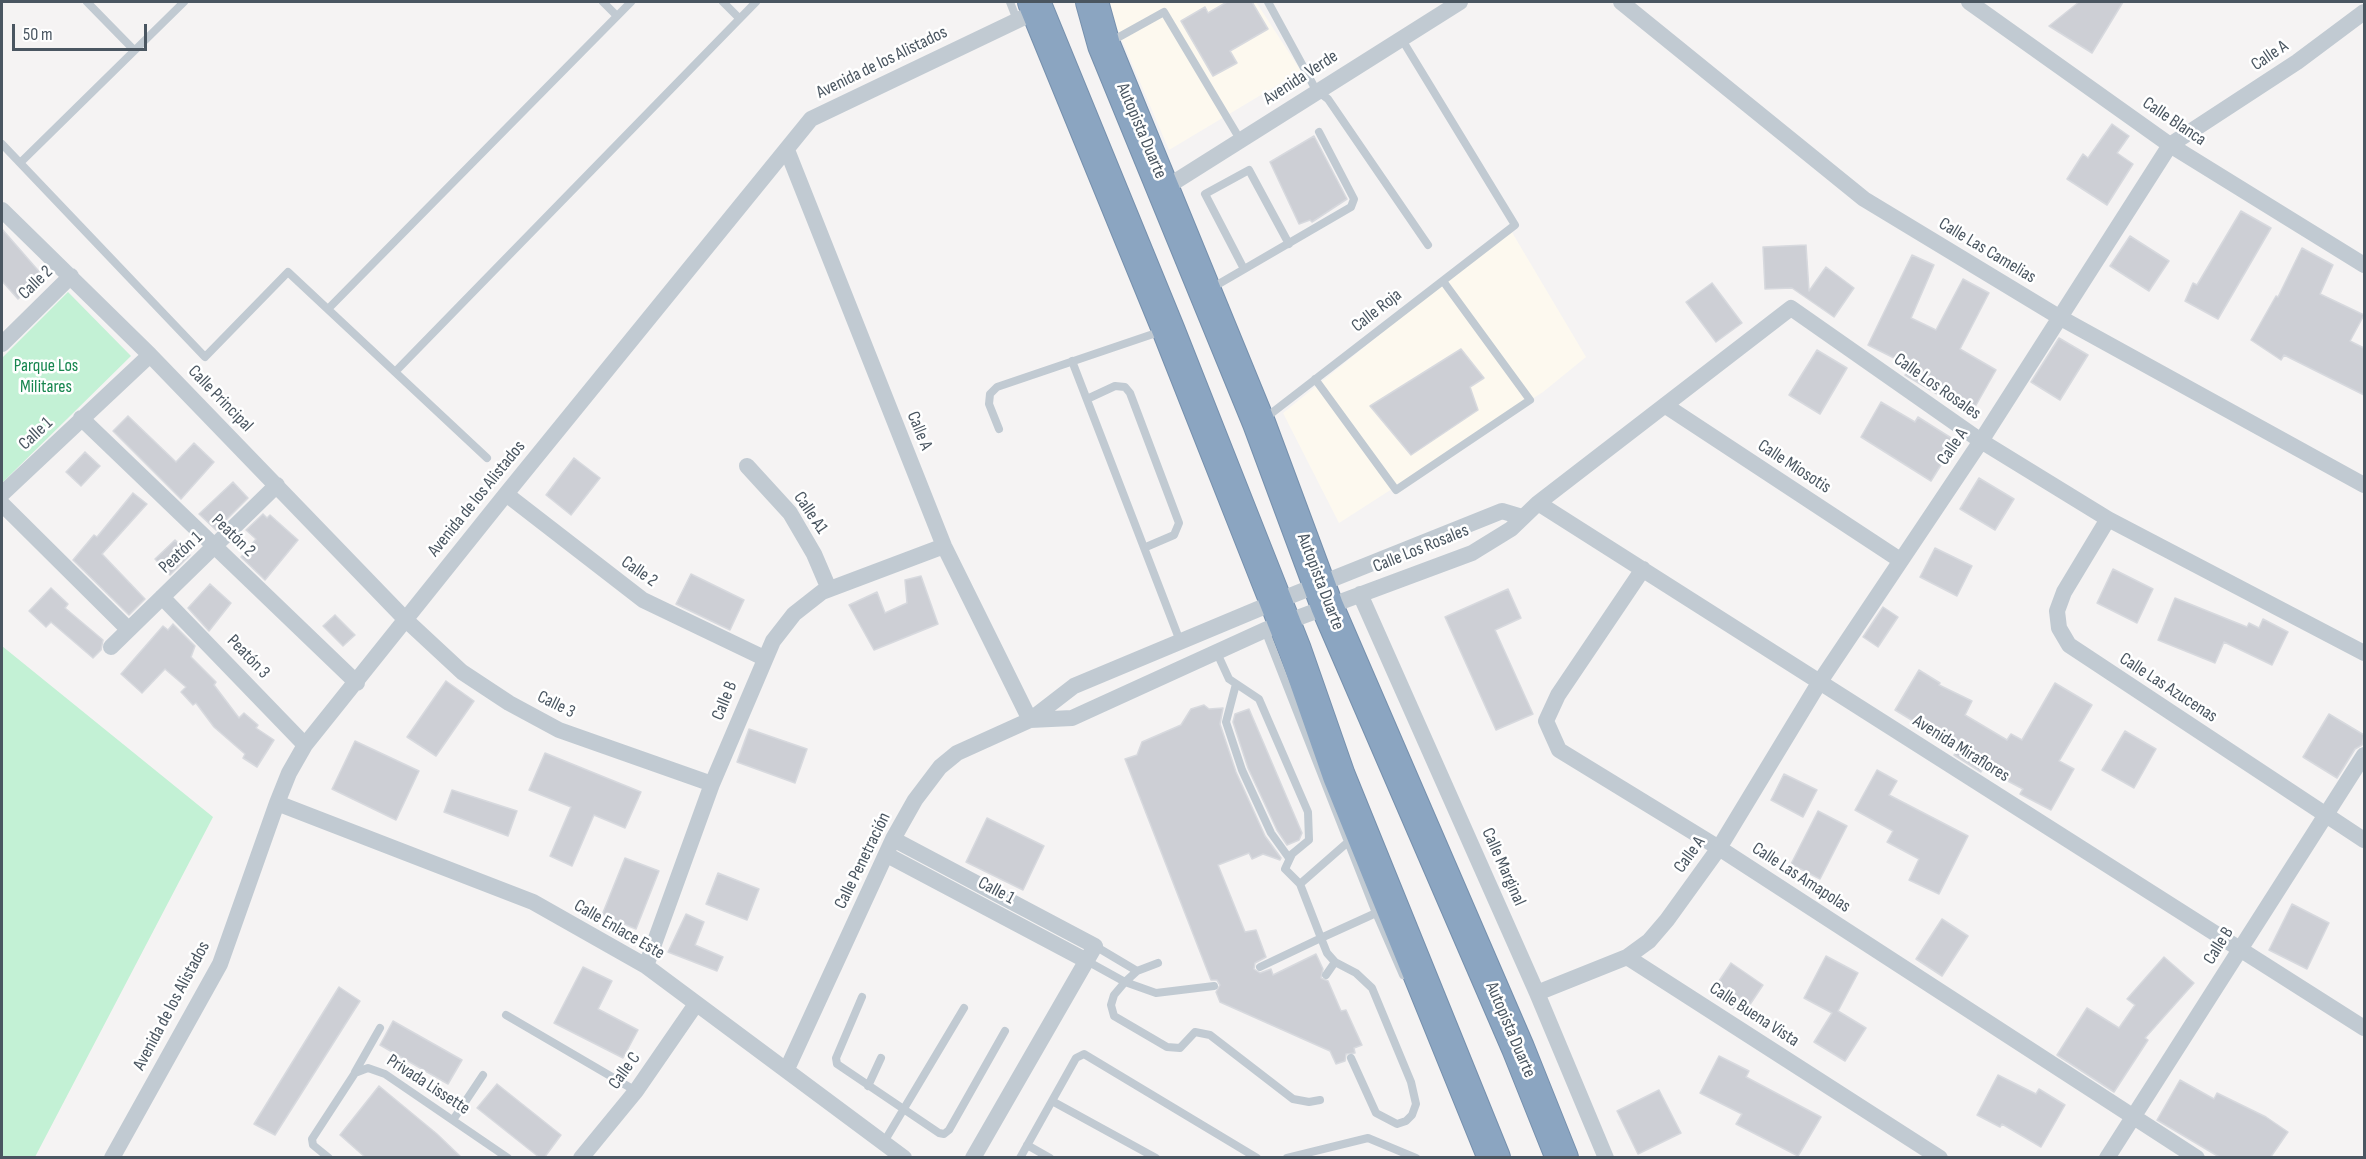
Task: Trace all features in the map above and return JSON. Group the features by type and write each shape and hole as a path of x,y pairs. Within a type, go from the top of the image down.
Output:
{"highway":[{"name":"Autopista Duarte","path":"1092,2 1104,45 1165,188 1205,293 1259,423 1324,595 1509,1026 1562,1158"},
{"path":"1024,8 1168,329 1274,618 1295,650 1339,776 1488,1154"}],"street":[{"name":"Avenida Verde","path":"1165,188 1241,142 1316,90 1460,2"},
{"name":"Calle Las Camelias","path":"1621,2 1864,200 2059,317 2364,485"},
{"name":"Calle Blanca","path":"1969,2 2170,145 2364,265"},
{"name":"Avenida de los Alistados","path":"112,1158 220,964 277,803 305,745 811,119 1024,8"},
{"name":"Calle A","path":"1627,957 1649,940 1667,920 1719,848 1819,683 1981,441 2170,145 2297,62 2364,12"},
{"name":"Calle A","path":"787,150 944,546 1030,720"},
{"name":"Calle Principal","path":"2,210 150,355 406,620"},
{"name":"Calle 2","path":"2,344 71,276"},
{"name":"Calle Los Rosales","path":"1324,595 1360,594 1472,553 1511,529 1538,503 1791,308 1981,441 2108,519 2364,653"},
{"name":"Calle 1","path":"2,494 150,355"},
{"name":"Calle Miosotis","path":"1666,406 1900,560"},
{"name":"Peatón 2","path":"81,418 357,683"},
{"name":"Calle A1","path":"747,466 790,513 814,554 830,589"},
{"name":"Peatón 1","path":"111,647 277,485"},
{"name":"Calle 2","path":"506,494 643,600 764,658"},
{"name":"Avenida Miraflores","path":"1538,503 2364,1028"},
{"path":"2,504 128,629"},
{"name":"Calle Los Rosales","path":"1324,595 1502,511 1522,517"},
{"name":"Calle Las Azucenas","path":"2108,519 2064,592 2057,611 2059,628 2069,645 2364,840"},
{"name":"Calle B","path":"646,966 712,784 773,641 794,615 822,592 944,546"},
{"name":"Calle Las Amapolas","path":"1643,569 1558,695 1546,722 1559,750 1719,848 2197,1158"},
{"name":"Calle Marginal","path":"1360,594 1538,993 1606,1158"},
{"path":"1274,618 1324,595"},
{"path":"1274,618 1324,595"},
{"name":"Peatón 3","path":"162,597 305,745"},
{"name":"Calle Penetración","path":"787,1069 890,847 915,800 940,767 957,753 1030,720 1074,686 1180,641 1274,618"},
{"name":"Calle Penetración","path":"1030,720 1072,718 1217,653 1274,618"},
{"name":"Calle 3","path":"406,620 462,672 559,730 644,762 712,784"},
{"name":"Calle B","path":"2107,1158 2364,756"},
{"name":"Calle Enlace Este","path":"277,803 533,902 646,966 904,1158"},
{"name":"Calle 1","path":"890,847 1087,961"},
{"path":"890,847 1095,946 973,1158"},
{"path":"1538,993 1627,957"},
{"name":"Calle Buena Vista","path":"1627,957 1940,1158"},
{"name":"Calle C","path":"581,1158 636,1091 696,1004"}],"lane":[{"path":"87,2 134,50"},
{"path":"20,164 184,2"},
{"path":"603,2 617,16"},
{"path":"328,309 631,2"},
{"path":"723,2 739,18"},
{"path":"395,372 756,2"},
{"path":"1268,2 1316,90 1328,99 1428,245"},
{"path":"1104,45 1164,12 1241,142"},
{"name":"Calle Roja","path":"1259,423 1515,225 1401,38"},
{"path":"1205,293 1345,212 1354,203 1352,194 1319,132"},
{"path":"2,144 206,357 288,272 487,459"},
{"path":"1244,269 1205,194 1249,170 1289,244"},
{"path":"1315,379 1396,490 1530,400 1443,281"},
{"path":"999,429 989,404 990,394 997,387 1168,329"},
{"path":"1072,361 1146,547 1180,641"},
{"path":"1087,399 1115,386 1125,387 1130,393 1179,523 1174,535 1146,547"},
{"path":"1274,618 1348,842 1408,987"},
{"path":"1217,653 1229,679 1259,699 1308,812 1309,840 1289,858 1285,869 1300,884 1327,953 1335,962 1356,974 1372,988 1411,1082 1416,1104 1412,1115 1406,1121 1397,1124 1376,1113 1351,1058"},
{"path":"1236,684 1226,722 1242,770 1271,833 1289,858"},
{"path":"1300,884 1348,842"},
{"path":"1260,967 1376,913"},
{"path":"1095,946 1137,971"},
{"path":"1087,961 1125,982 1156,993 1214,986"},
{"path":"1326,975 1335,962"},
{"path":"1158,963 1137,971 1114,995 1111,1005 1114,1016 1167,1047 1180,1048 1195,1032 1210,1035 1293,1099 1309,1102 1320,1100"},
{"path":"862,997 836,1058 837,1064 903,1110 944,1134 1005,1031"},
{"path":"884,1142 964,1008"},
{"path":"506,1015 636,1091"},
{"path":"329,1158 313,1145 312,1139 355,1073 380,1028"},
{"path":"1020,1158 1076,1058 1084,1054 1257,1158"},
{"path":"868,1086 881,1058"},
{"name":"Privada Lissette","path":"355,1073 368,1068 376,1069 508,1158"},
{"path":"453,1120 483,1075"},
{"path":"1052,1101 1156,1158"},
{"path":"1287,1158 1368,1138 1416,1158"},
{"path":"1027,1145 1050,1158"}],"shaded area":[{"path":"1115,2 1256,2 1301,71 1169,150 1107,5"},
{"path":"1510,229 1586,357 1543,392 1339,523 1283,413"}],"green space":[{"name":"Parque Los Militares","path":"68,292 131,356 2,483 2,358"},
{"path":"2,646 213,817 35,1157 2,1157"}],"building":[{"path":"1227,2 1252,2 1268,29 1230,51 1237,63 1213,76 1181,21 1205,7 1208,13"},
{"path":"2079,2 2123,2 2092,53 2049,26"},
{"path":"2112,124 2129,136 2117,153 2133,164 2107,205 2067,179 2083,154 2088,158"},
{"path":"1314,136 1347,199 1312,222 1310,220 1299,224 1270,162"},
{"path":"2241,211 2271,228 2218,319 2185,301 2193,283 2197,285"},
{"path":"2,229 43,276 18,299 2,281"},
{"path":"2130,236 2169,261 2149,291 2110,266"},
{"path":"1806,245 1809,291 1826,267 1854,288 1834,317 1792,288 1765,289 1763,247"},
{"path":"2302,248 2333,265 2320,294 2364,315 2350,341 2364,348 2364,395 2284,355 2281,360 2251,340 2276,296 2278,297"},
{"path":"1912,255 1934,265 1911,318 1936,330 1963,279 1989,293 1960,349 1996,370 1971,414 1905,375 1910,366 1868,345"},
{"path":"1712,283 1742,323 1716,342 1686,302"},
{"path":"2059,338 2088,355 2060,400 2031,382"},
{"path":"1461,349 1484,378 1470,387 1478,410 1411,455 1370,406"},
{"path":"1817,350 1847,368 1820,414 1789,395"},
{"path":"1881,402 1915,422 1918,417 1956,441 1931,481 1861,437"},
{"path":"128,416 176,462 194,443 214,462 181,499 113,431"},
{"path":"85,452 100,466 81,486 66,472"},
{"path":"574,458 600,478 571,515 546,495"},
{"path":"1979,478 2014,499 1995,530 1960,509"},
{"path":"233,482 248,498 216,530 199,514"},
{"path":"133,493 147,504 102,554 145,599 129,615 73,560 94,535 97,537"},
{"path":"263,514 267,518 270,515 298,540 265,580 241,557 256,539 246,530"},
{"path":"175,540 190,555 170,575 155,559"},
{"path":"1935,548 1972,566 1957,596 1920,577"},
{"path":"2113,569 2153,589 2137,623 2097,603"},
{"path":"691,574 744,600 730,630 676,604"},
{"path":"921,576 938,624 874,650 849,605 877,592 885,613 907,603 905,580"},
{"path":"210,584 231,603 209,631 188,608"},
{"path":"51,588 68,604 65,608 103,640 101,650 93,658 51,622 46,627 29,611"},
{"path":"1508,589 1521,618 1495,630 1533,714 1496,730 1445,617"},
{"path":"2175,598 2247,627 2249,623 2259,628 2263,619 2288,632 2272,665 2224,642 2215,663 2158,640"},
{"path":"1883,607 1898,617 1878,647 1863,637"},
{"path":"335,615 355,635 343,646 323,626"},
{"path":"173,624 195,646 191,657 216,682 214,685 239,718 244,713 258,725 256,728 274,740 257,767 243,758 245,754 214,727 196,703 193,705 181,692 186,687 165,669 142,693 121,674 163,626 168,630"},
{"path":"1919,670 1940,683 1939,685 1972,701 1965,715 2007,740 2011,734 2022,740 2055,683 2092,705 2059,761 2074,769 2051,810 2020,794 2023,789 1983,768 1981,772 1954,755 1958,748 1921,730 1923,727 1895,710"},
{"path":"446,681 474,701 436,756 407,737"},
{"path":"1204,705 1209,709 1223,708 1220,724 1236,772 1265,836 1281,858 1280,860 1263,854 1252,859 1249,853 1218,865 1245,932 1256,930 1266,957 1255,963 1254,969 1260,973 1271,969 1273,975 1316,954 1323,969 1321,978 1328,981 1341,1011 1346,1010 1362,1045 1354,1048 1355,1053 1346,1054 1345,1061 1336,1064 1330,1051 1220,1002 1216,992 1220,985 1217,980 1211,980 1125,759 1137,755 1142,742 1181,725 1191,709"},
{"path":"1249,709 1302,833 1299,840 1287,845 1277,830 1248,768 1233,722 1235,714"},
{"path":"2329,714 2364,735 2362,745 2355,749 2337,778 2303,757"},
{"path":"749,729 807,749 795,783 737,762"},
{"path":"2125,731 2156,749 2134,788 2102,770"},
{"path":"355,741 419,771 396,820 332,789"},
{"path":"545,753 641,792 625,828 594,815 572,866 550,856 571,807 529,790"},
{"path":"1877,770 1897,781 1889,795 1968,836 1939,894 1909,880 1919,859 1887,842 1893,831 1855,810"},
{"path":"1784,774 1817,790 1803,817 1771,800"},
{"path":"452,790 517,811 508,836 444,812"},
{"path":"1818,811 1847,826 1820,879 1791,864"},
{"path":"987,818 1044,846 1023,890 966,862"},
{"path":"625,858 659,871 636,929 602,915"},
{"path":"718,873 759,889 747,920 706,904"},
{"path":"2292,904 2329,923 2307,969 2269,950"},
{"path":"686,914 704,922 695,945 723,957 717,971 668,952"},
{"path":"1942,919 1968,936 1942,976 1916,959"},
{"path":"1826,956 1858,973 1838,1011 1866,1028 1845,1061 1814,1042 1832,1013 1804,998"},
{"path":"2164,957 2194,983 2145,1038 2148,1040 2114,1092 2057,1055 2087,1008 2119,1028 2135,1005 2127,999"},
{"path":"1731,963 1763,985 1743,1015 1711,993"},
{"path":"583,967 612,981 598,1009 638,1030 623,1058 554,1023"},
{"path":"339,987 360,1001 275,1135 254,1124"},
{"path":"393,1021 462,1060 448,1084 380,1045"},
{"path":"1719,1056 1749,1071 1746,1077 1821,1117 1798,1156 1736,1124 1742,1114 1700,1093"},
{"path":"1998,1075 2036,1094 2039,1089 2065,1105 2041,1147 2002,1124 2000,1127 1977,1115"},
{"path":"2180,1080 2214,1099 2217,1093 2266,1117 2288,1132 2270,1158 2221,1158 2157,1120"},
{"path":"497,1084 561,1135 544,1158 540,1158 477,1108"},
{"path":"379,1086 462,1158 366,1158 340,1135"},
{"path":"1659,1090 1681,1133 1638,1154 1617,1111"}]}
